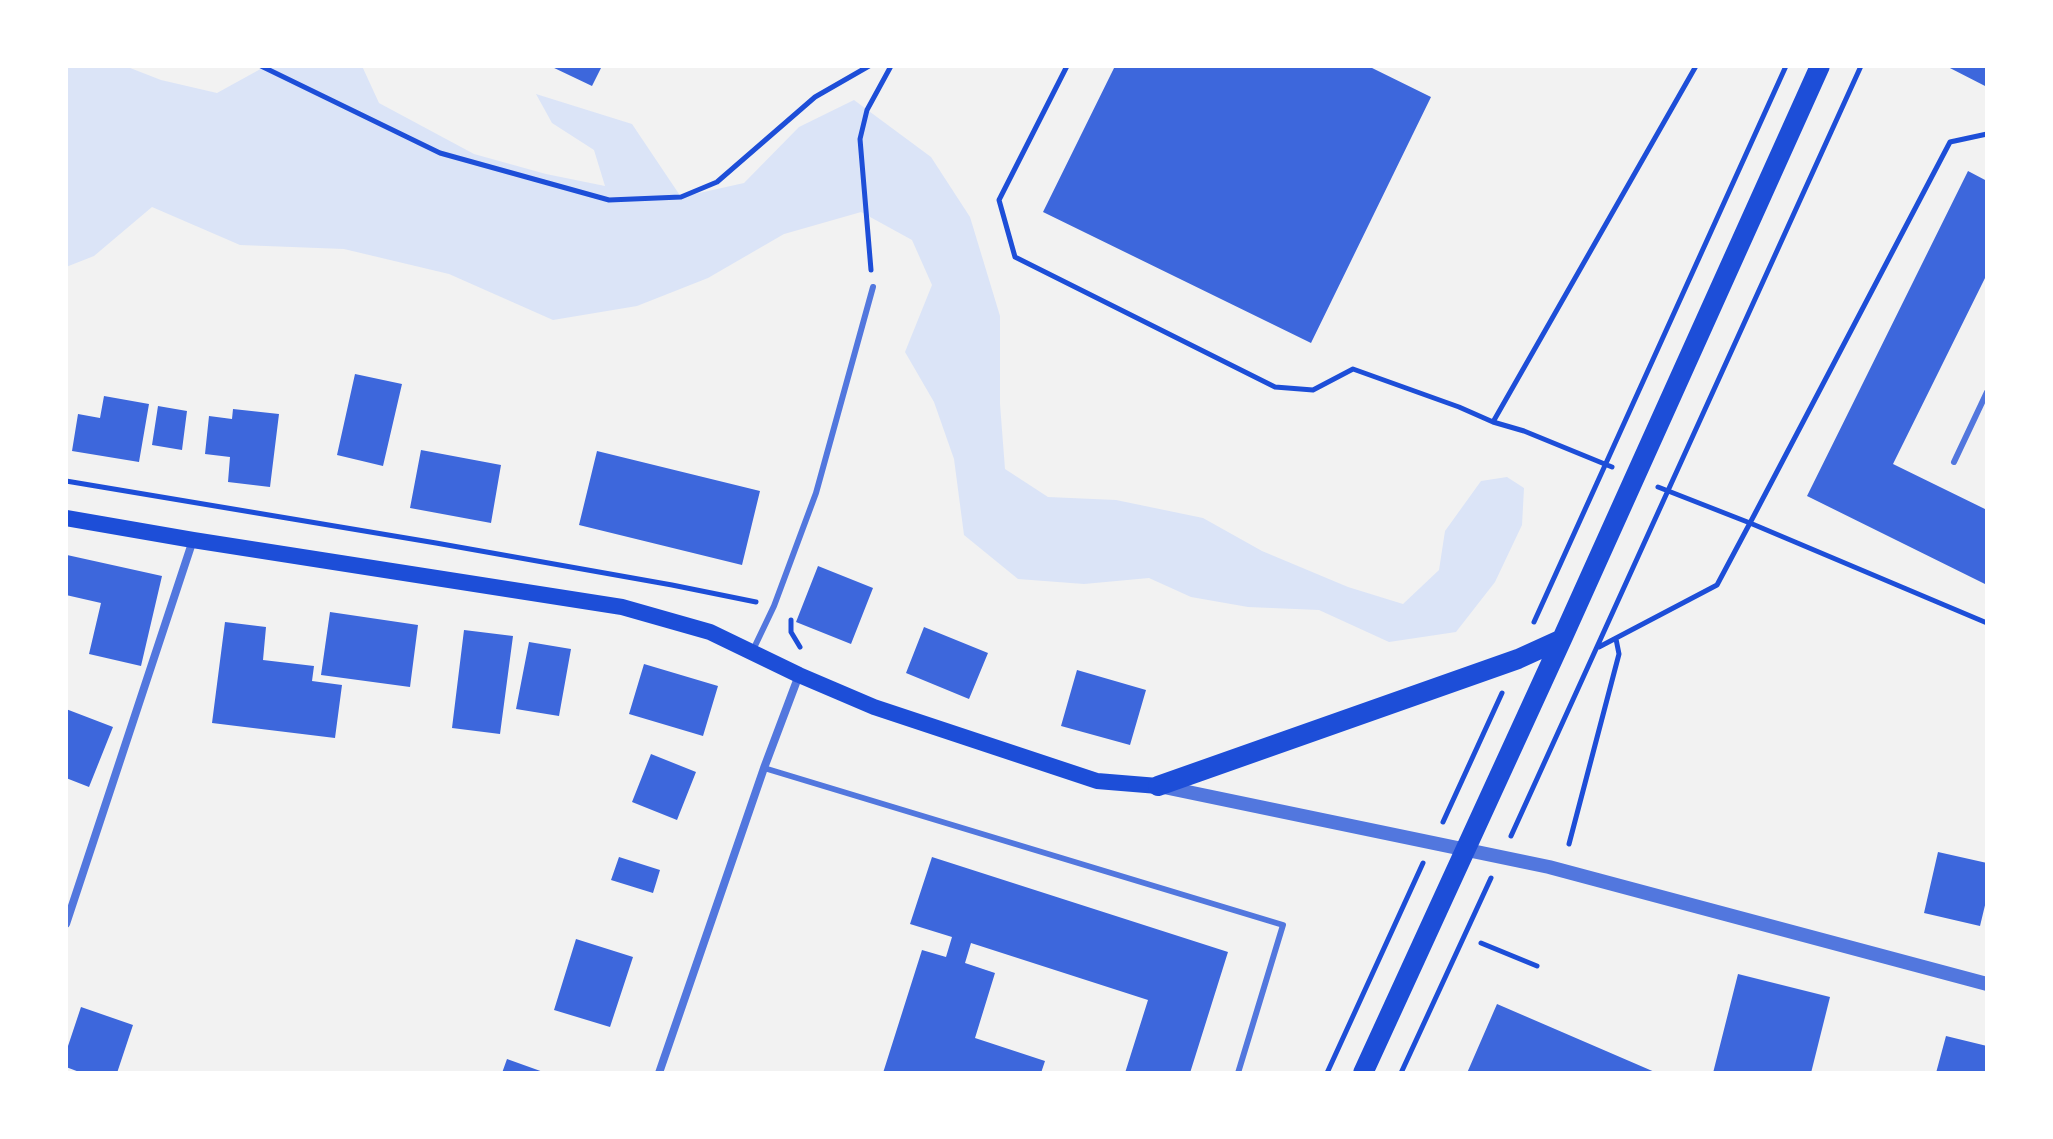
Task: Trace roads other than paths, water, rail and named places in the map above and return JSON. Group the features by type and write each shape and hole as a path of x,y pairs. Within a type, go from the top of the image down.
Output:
{"main road":[{"path":"1363,1073 1820,66"},
{"path":"66,518 622,607 710,632 874,707 1097,781 1158,786 1518,659 1562,639"}],"street":[{"path":"66,924 193,540"},
{"path":"659,1073 799,675"},
{"path":"1158,786 1549,867 1987,984"}],"lane":[{"path":"752,653 774,606 816,493 873,287"},
{"path":"1954,462 1987,392"},
{"path":"764,768 1283,925 1238,1073"}]}
